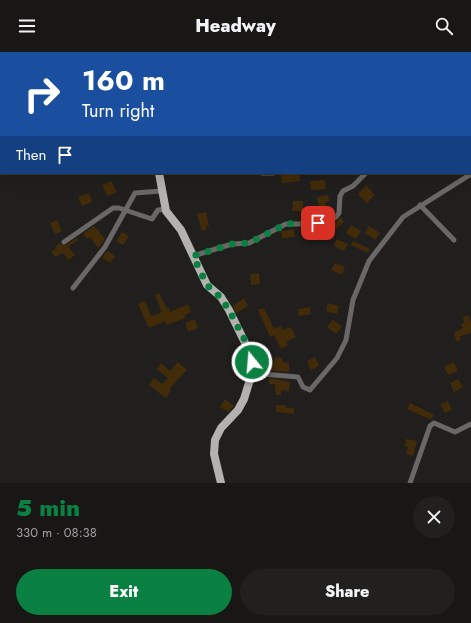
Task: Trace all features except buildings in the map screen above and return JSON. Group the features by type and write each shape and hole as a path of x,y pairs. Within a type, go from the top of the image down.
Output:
{"main road":[{"path":"159,174 161,191 166,209 181,230 204,281 221,298 241,332 251,354 252,374 242,404 221,428 215,440 214,454 221,483"}],"street":[{"path":"193,256 232,244 249,243 286,224 305,224 329,221 336,217 339,213 340,196 343,191 354,186 365,174"},
{"path":"252,374 298,377 303,387 310,390 337,358 346,340 353,300 369,260 403,217 471,174"},
{"path":"73,288 105,247 136,194 161,191"},
{"path":"420,205 454,240"},
{"path":"64,242 113,208 152,219 158,210 166,209"},
{"path":"410,483 430,426 434,422 455,432 471,424"}],"route":[{"path":"252,362 248,346 229,310 221,298 207,285 193,256 232,244 249,243 277,227 286,224 318,223"}]}
